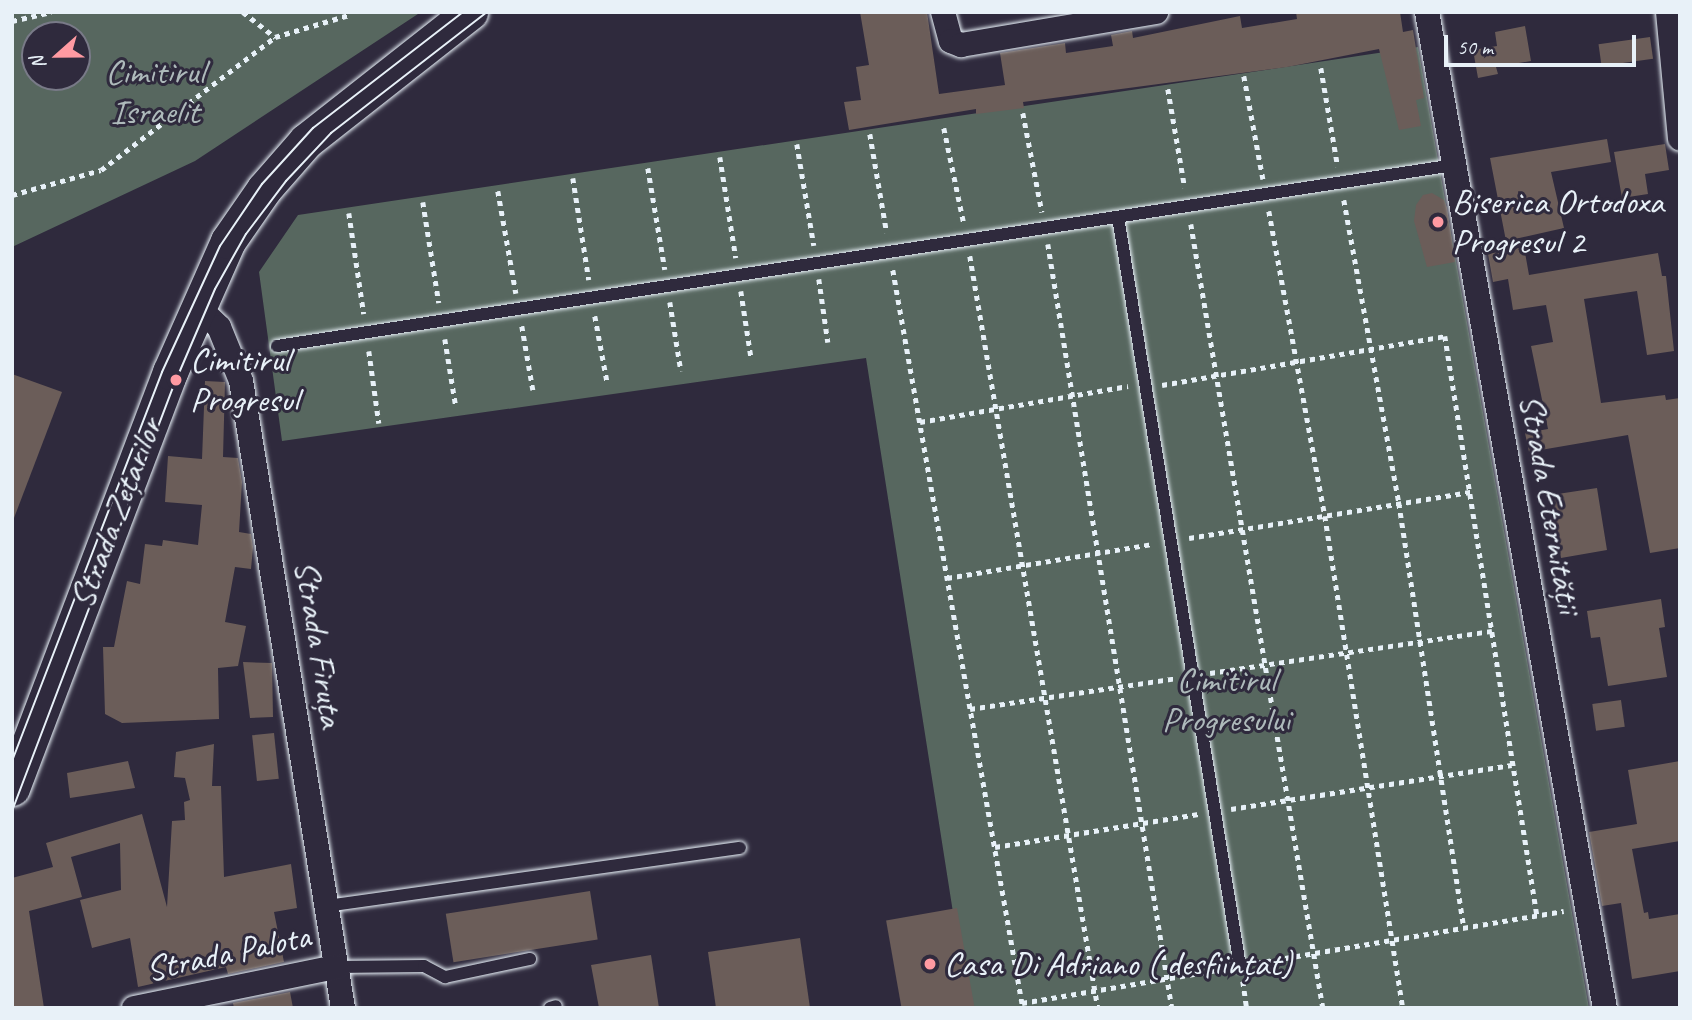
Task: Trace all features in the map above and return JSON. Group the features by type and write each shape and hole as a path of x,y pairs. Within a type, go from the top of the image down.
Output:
{"main road":[{"name":"Strada Zețarilor","path":"12,788 196,305 239,223 285,164 347,105 470,12"}],"street":[{"path":"943,12 951,41 961,45 1156,12"},
{"name":"Strada Eternității","path":"1427,12 1605,1008"},
{"path":"1668,12 1680,138"},
{"name":"Strada Firuța","path":"196,305 219,327 240,381 343,1008"},
{"name":"Strada Palota","path":"134,1008 336,967"}],"lane":[{"path":"277,346 1454,165"},
{"path":"1118,217 1240,966"},
{"path":"326,906 740,848"},
{"path":"336,967 424,966 445,977 530,959"}],"path":[{"path":"12,21 51,12"},
{"path":"243,12 275,37"},
{"path":"12,195 101,170 275,37 349,15"},
{"path":"1321,68 1369,349 1399,503 1464,928"},
{"path":"1244,76 1325,516 1403,1008"},
{"path":"1168,89 1323,1008"},
{"path":"1023,113 1074,395 1172,1008"},
{"path":"944,128 998,408 1098,1008"},
{"path":"870,134 1022,1005 1586,907"},
{"path":"920,422 1142,383 1145,388 1446,336 1537,915"},
{"path":"947,578 1471,492"},
{"path":"970,709 1492,631"},
{"path":"995,847 1513,765"},
{"path":"1240,966 1247,1008"}],"green space":[{"name":"Cimitirul Israelit","path":"12,12 421,12 195,161 12,247"},
{"name":"Cimitirul Progresului","path":"1418,47 1589,1008 968,1008 866,358 282,441 259,272 298,215"}],"building":[{"path":"860,12 927,12 939,94 1005,85 1000,53 1065,43 1066,53 1113,46 1111,35 1132,31 1133,38 1240,16 1242,28 1297,19 1296,12 1400,12 1403,32 1413,30 1424,98 1416,100 1421,126 1399,130 1379,49 1287,67 1023,102 1024,108 976,114 976,109 849,130 844,102 861,100 856,67 869,65"},
{"path":"1525,26 1531,61 1496,67 1498,74 1478,78 1473,50 1497,46 1495,32"},
{"path":"1650,37 1653,59 1602,66 1599,44"},
{"path":"1607,139 1611,162 1551,172 1564,228 1506,241 1490,158"},
{"path":"1665,144 1669,170 1645,174 1648,194 1622,198 1614,152"},
{"path":"1432,193 1444,200 1447,208 1455,262 1427,267 1414,221 1416,205 1423,195"},
{"path":"1524,247 1529,275 1658,253 1662,276 1666,276 1674,351 1647,355 1637,291 1584,299 1601,403 1665,395 1666,400 1680,398 1680,548 1650,553 1628,435 1529,452 1525,433 1548,429 1531,346 1553,342 1546,305 1513,310 1508,279 1493,282 1488,254"},
{"path":"12,374 62,392 14,518 12,517"},
{"path":"205,381 225,382 223,457 238,458 242,482 239,532 251,534 253,547 251,569 235,567 225,622 246,626 238,666 218,668 219,719 122,723 105,714 103,647 114,647 127,581 140,584 145,544 162,546 163,540 198,545 202,505 165,502 168,456 202,459"},
{"path":"1597,488 1607,550 1561,558 1558,540 1553,541 1551,495"},
{"path":"1661,599 1665,627 1659,628 1667,677 1608,686 1600,637 1591,638 1587,611"},
{"path":"243,662 272,663 273,717 250,718"},
{"path":"1621,700 1625,727 1596,731 1592,704"},
{"path":"274,733 279,779 257,781 252,735"},
{"path":"214,744 212,786 221,786 224,877 291,864 297,908 274,912 284,962 228,974 226,967 138,987 130,938 92,948 80,900 121,890 120,843 71,857 82,897 29,911 44,1008 12,1008 12,878 53,867 46,843 142,814 167,907 172,821 185,820 184,802 190,800 185,778 174,777 176,752"},
{"path":"128,761 135,788 70,798 67,773"},
{"path":"1680,761 1680,841 1632,849 1644,913 1648,912 1649,919 1680,914 1680,971 1632,979 1621,903 1602,906 1589,832 1637,824 1628,770"},
{"path":"590,891 598,939 453,962 446,914"},
{"name":"Casa Di Adriano ( desființat)","path":"957,908 975,1007 902,1008 886,921"},
{"path":"800,938 810,1008 716,1008 708,952"},
{"path":"651,955 659,1008 599,1008 591,965"},
{"path":"290,992 293,1008 234,1008 233,1003"}],"tram line":[{"path":"12,761 162,372 220,246 262,184 313,128 463,12"},
{"path":"12,811 176,380 215,289 246,234 286,181 331,133 487,12"}],"place":[{"name":"Biserica Ortodoxa Progresul 2","path":"1438,222"},
{"name":"Cimitirul Progresul","path":"176,380"},
{"name":"Casa Di Adriano ( desființat)","path":"930,964"}]}
